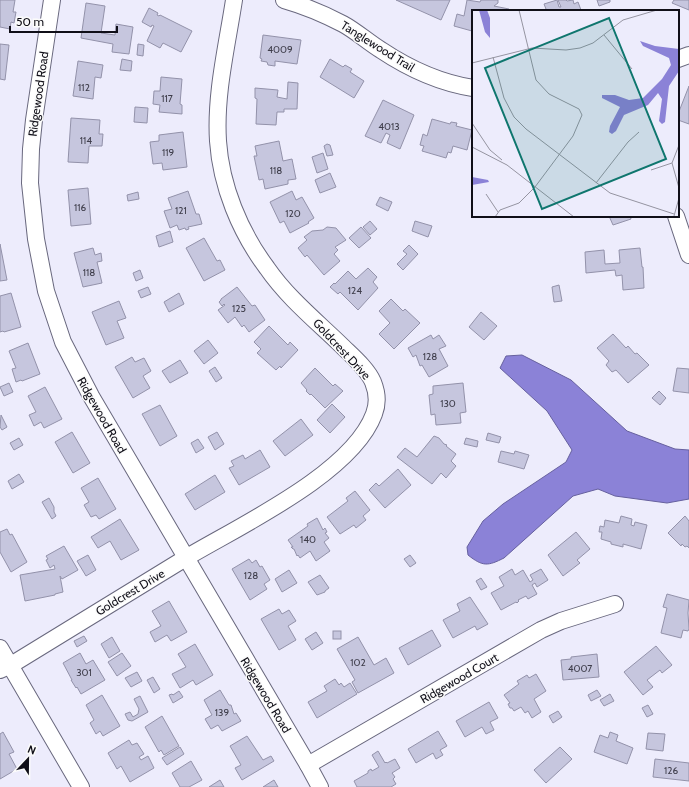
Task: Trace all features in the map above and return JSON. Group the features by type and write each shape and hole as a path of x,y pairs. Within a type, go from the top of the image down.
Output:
{"street":[{"name":"Ridgewood Road","path":"52,0 34,120 30,168 36,239 46,291 63,342 77,371 320,787"},
{"name":"Goldcrest Drive","path":"6,667 185,558 285,500 319,477 342,458 361,438 374,414 377,393 370,376 357,361 282,287 267,269 244,230 225,183 218,141 219,102 234,0"},
{"name":"Tanglewood Trail","path":"284,0 305,6 344,24 382,51 423,73 457,86 472,88"},
{"path":"679,59 689,55"},
{"path":"676,217 689,255"},
{"name":"Ridgewood Court","path":"308,766 541,630 561,621 615,604"},
{"path":"0,648 6,667 81,787"}],"shaded area":[{"path":"522,355 571,380 627,431 675,449 689,450 689,499 667,503 615,496 598,489 573,496 504,558 494,563 486,564 478,562 468,555 467,547 483,521 503,504 566,462 572,450 547,411 500,368 506,356"}],"building":[{"path":"0,0 15,0 13,12 16,12 14,23 11,22 10,29 0,27"},
{"path":"396,0 450,0 441,20"},
{"path":"467,0 480,2 481,0 498,0 498,3 494,6 509,9 472,10 472,31 454,26 457,14 464,16"},
{"path":"557,0 559,7 561,7 558,0 573,0 574,4 578,2 581,10 544,10 546,9 544,4"},
{"path":"597,0 610,0 610,2 599,6"},
{"path":"674,0 689,0 689,10 672,3"},
{"path":"86,3 105,6 101,33 115,35 116,24 133,27 129,54 112,52 113,44 81,38"},
{"path":"149,8 158,13 157,15 160,15 192,31 181,52 163,43 160,48 147,41 154,26 152,25 151,27 142,22"},
{"path":"263,35 301,40 297,64 275,61 275,66 268,65 267,62 261,61 262,59 260,58"},
{"path":"0,44 9,45 5,80 0,79"},
{"path":"138,44 144,45 143,56 137,55"},
{"path":"122,59 132,61 131,71 120,70"},
{"path":"330,59 343,67 345,65 352,69 350,72 364,81 354,98 320,77"},
{"path":"78,61 103,65 101,78 95,77 93,99 73,96"},
{"path":"161,77 182,79 180,104 182,105 182,114 159,112 160,105 153,104 154,91 160,91"},
{"path":"288,82 298,83 297,109 284,109 284,112 277,112 276,125 256,124 257,99 255,98 255,88 278,90 277,97 287,99"},
{"path":"689,86 689,124 679,120 679,111"},
{"path":"383,100 414,115 400,149 387,143 390,135 386,133 381,143 365,136"},
{"path":"135,107 148,108 147,123 134,122"},
{"path":"71,118 100,120 99,134 103,134 102,146 89,146 88,163 68,162"},
{"path":"432,119 450,124 451,122 457,123 456,126 472,130 467,150 453,146 451,153 448,152 446,158 422,151 424,146 420,145 423,134 427,136"},
{"path":"183,132 187,167 163,170 162,163 153,164 150,142 159,141 159,135"},
{"path":"279,141 283,161 292,159 296,179 288,180 288,184 265,189 263,179 259,180 254,156 257,156 255,146"},
{"path":"327,144 330,145 333,155 327,156 324,146"},
{"path":"323,153 328,169 317,173 312,157"},
{"path":"330,173 336,187 320,193 315,180"},
{"path":"88,188 91,224 71,226 68,190"},
{"path":"188,191 196,214 199,214 202,224 188,227 189,229 186,230 185,228 179,230 177,225 170,228 164,211 172,209 168,198"},
{"path":"292,191 296,200 302,197 314,218 308,222 309,223 290,233 284,221 280,223 270,202"},
{"path":"138,192 139,199 128,201 127,195"},
{"path":"380,197 392,202 388,211 376,205"},
{"path":"609,217 630,217 631,219 613,225"},
{"path":"370,221 377,229 370,235 363,227"},
{"path":"415,221 432,226 428,237 412,231"},
{"path":"327,227 336,228 346,240 335,247 338,250 334,254 340,261 324,275 307,255 305,257 298,248 307,240 304,237 312,231 323,230"},
{"path":"361,227 371,238 359,248 349,238"},
{"path":"170,231 173,242 159,247 156,236"},
{"path":"204,238 217,261 220,260 225,270 204,281 186,248"},
{"path":"0,244 7,280 0,281"},
{"path":"409,245 418,254 403,270 397,264 407,254 403,251"},
{"path":"93,248 95,255 101,253 102,261 97,262 102,283 83,287 74,253"},
{"path":"640,248 644,288 623,290 622,275 616,276 615,270 586,273 585,252 604,250 605,264 620,263 619,250"},
{"path":"368,268 377,277 373,282 378,288 358,310 340,292 338,294 330,287 348,271 356,279"},
{"path":"140,270 143,278 136,281 133,273"},
{"path":"559,285 562,301 554,302 552,287"},
{"path":"148,287 151,294 141,298 138,291"},
{"path":"237,287 252,306 255,305 265,320 249,332 244,325 242,327 235,317 228,323 218,310 225,305 224,304 222,306 219,302 221,299"},
{"path":"11,293 21,327 0,332 0,296"},
{"path":"179,293 184,304 169,312 164,302"},
{"path":"391,299 403,311 405,309 420,323 394,349 379,334 390,323 379,311"},
{"path":"119,301 126,318 117,321 124,338 106,345 92,312"},
{"path":"481,312 497,326 484,340 469,327"},
{"path":"269,326 288,345 290,342 298,350 281,368 280,366 276,370 257,353 261,349 254,342"},
{"path":"613,334 626,348 628,346 635,354 637,353 649,365 628,383 616,370 612,372 606,365 609,361 597,348"},
{"path":"431,335 433,339 439,335 446,346 439,349 448,366 429,377 422,365 420,366 416,355 413,357 408,348"},
{"path":"208,340 218,353 204,364 194,351"},
{"path":"28,343 40,374 16,382 12,369 16,368 9,351"},
{"path":"132,357 135,362 144,358 151,371 143,376 150,388 133,398 115,367"},
{"path":"180,360 188,373 170,383 162,371"},
{"path":"215,367 222,378 216,382 209,371"},
{"path":"315,368 333,386 335,384 343,391 325,408 306,391 307,390 301,383"},
{"path":"677,368 689,369 689,393 673,391"},
{"path":"9,383 13,392 4,396 0,387"},
{"path":"463,383 466,412 460,413 461,423 436,425 435,414 431,415 429,395 433,394 433,386"},
{"path":"45,387 62,419 44,428 41,422 34,426 29,415 36,412 28,396"},
{"path":"659,391 666,398 660,405 652,398"},
{"path":"332,404 345,417 330,433 317,420"},
{"path":"160,405 177,436 160,446 142,414"},
{"path":"1,415 7,427 2,430 0,427"},
{"path":"301,419 313,435 285,456 273,441"},
{"path":"72,432 90,463 73,473 55,442"},
{"path":"217,432 224,444 215,450 208,437"},
{"path":"488,433 501,437 499,443 486,440"},
{"path":"434,436 439,438 456,454 451,461 456,466 446,478 441,473 432,484 397,457 405,448 417,457"},
{"path":"19,438 23,445 14,450 10,443"},
{"path":"466,438 478,441 477,447 464,444"},
{"path":"198,439 204,448 196,453 191,443"},
{"path":"260,450 270,467 239,485 229,468 234,466 231,461 243,455 245,459"},
{"path":"501,451 514,454 515,451 529,455 524,469 498,462"},
{"path":"398,469 411,485 385,508 369,490 376,483 379,486"},
{"path":"19,474 24,482 12,489 8,481"},
{"path":"215,475 225,492 195,510 185,494"},
{"path":"98,478 116,509 99,519 96,515 91,517 84,505 89,502 81,488"},
{"path":"355,491 370,510 363,516 366,520 356,528 354,525 340,534 327,517 348,501 346,498"},
{"path":"49,498 54,507 56,516 52,519 42,502"},
{"path":"621,516 632,519 631,525 634,526 635,522 647,525 641,549 623,544 623,547 611,544 611,542 601,539 602,532 599,532 600,526 604,527 605,520 619,523"},
{"path":"685,516 689,521 689,548 682,544 681,546 668,533"},
{"path":"317,518 323,530 325,528 327,532 325,533 329,538 324,542 330,551 316,561 310,551 300,558 291,547 293,547 288,540 308,526 307,524"},
{"path":"120,519 139,550 121,560 110,541 98,548 91,537"},
{"path":"7,529 10,535 12,534 27,562 11,572 0,552 0,532"},
{"path":"576,532 590,549 577,560 580,563 563,576 548,555"},
{"path":"64,546 78,570 62,579 60,576 63,592 25,601 20,575 55,569 54,565 50,568 46,560 48,559 46,556"},
{"path":"88,555 96,570 86,576 77,561"},
{"path":"410,555 416,563 410,567 404,559"},
{"path":"249,559 252,563 256,560 260,567 262,566 270,580 264,584 267,589 250,600 232,569"},
{"path":"512,569 515,575 523,570 530,582 533,580 530,575 541,569 548,580 537,587 535,583 532,585 537,594 528,599 526,596 518,600 519,601 517,603 516,602 501,610 491,593 504,586 499,577"},
{"path":"289,570 297,583 282,592 275,579"},
{"path":"320,575 329,588 325,592 317,595 308,582"},
{"path":"481,578 487,587 481,590 476,581"},
{"path":"667,594 689,600 689,629 688,631 683,630 681,638 661,633 667,608 663,607"},
{"path":"470,597 488,624 477,630 475,626 453,638 443,620 460,611 457,604"},
{"path":"169,601 187,632 171,641 167,635 155,642 150,632 161,626 152,611"},
{"path":"279,609 282,614 289,610 296,621 288,626 296,640 279,650 261,619"},
{"path":"432,630 441,646 408,665 399,648"},
{"path":"333,631 341,631 341,639 333,639"},
{"path":"316,632 323,643 312,650 305,639"},
{"path":"84,636 87,641 77,647 74,641"},
{"path":"112,637 120,651 109,658 101,644"},
{"path":"358,637 374,665 386,658 394,673 358,693 352,682 355,680 337,649"},
{"path":"195,644 213,675 196,685 193,680 180,688 172,674 186,667 178,654"},
{"path":"656,646 672,665 662,673 660,670 647,680 653,687 643,695 624,672"},
{"path":"80,653 86,664 93,660 105,680 81,694 71,680 63,663"},
{"path":"122,653 131,666 117,676 108,662"},
{"path":"597,654 599,677 563,680 561,660 571,659 571,657"},
{"path":"137,672 142,681 131,687 125,678"},
{"path":"536,674 546,691 534,699 541,712 532,718 528,711 525,713 521,707 514,711 510,708 508,704 510,703 504,695 519,684 517,681 527,675 529,678"},
{"path":"153,677 160,689 154,693 147,680"},
{"path":"335,679 339,685 341,683 344,687 350,683 357,694 317,718 308,702 327,691 324,686"},
{"path":"220,690 229,705 231,705 234,714 236,713 241,721 222,731 218,725 211,729 205,719 212,715 204,700"},
{"path":"597,690 601,696 591,701 588,695"},
{"path":"179,691 183,697 173,703 169,695 173,695"},
{"path":"610,694 614,701 604,706 600,700"},
{"path":"102,695 120,726 103,736 100,731 96,734 90,723 94,720 86,705"},
{"path":"140,696 148,712 132,721 128,720 125,714 130,712 133,717 138,714 139,709 134,699"},
{"path":"489,702 498,718 490,722 494,730 486,734 482,727 465,737 456,721"},
{"path":"648,705 653,714 647,717 642,708"},
{"path":"558,711 562,717 553,723 549,716"},
{"path":"162,716 179,746 164,755 161,750 159,752 145,727"},
{"path":"438,731 447,746 440,750 443,755 436,759 433,753 416,763 408,749"},
{"path":"3,732 14,752 9,754 17,769 0,779 0,734"},
{"path":"610,732 618,735 616,741 633,748 627,764 594,752 600,735 608,738"},
{"path":"648,733 665,734 663,751 646,749"},
{"path":"247,736 263,760 271,756 274,761 242,780 235,768 241,765 230,746"},
{"path":"129,740 132,745 137,743 144,754 139,757 141,760 148,756 154,768 130,782 121,766 117,769 108,753"},
{"path":"180,747 184,754 167,765 162,758"},
{"path":"560,747 572,759 546,783 534,770"},
{"path":"378,751 385,763 395,759 400,768 392,773 395,777 393,779 396,784 391,787 357,787 354,781 368,773 371,769 372,771 379,767 372,755"},
{"path":"655,759 689,763 689,781 653,777"},
{"path":"191,761 202,780 189,787 180,787 172,773"},
{"path":"220,780 224,787 209,787"},
{"path":"274,780 278,787 263,787"}]}
